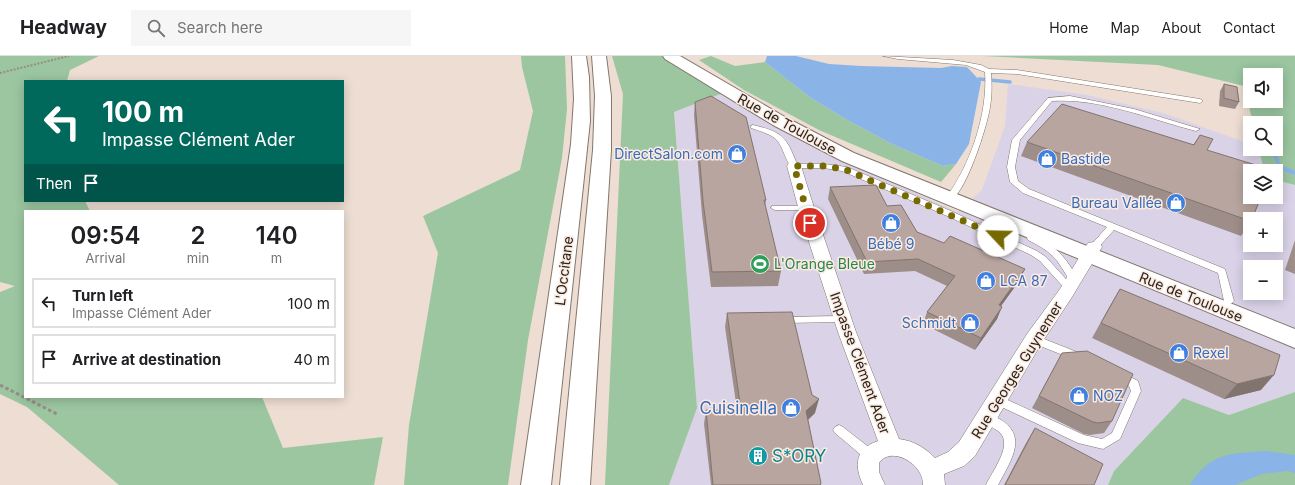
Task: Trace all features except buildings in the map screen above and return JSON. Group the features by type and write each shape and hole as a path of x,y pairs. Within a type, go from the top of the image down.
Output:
{"main road":[{"name":"L'Occitane","path":"536,485 577,161 582,105 579,56"},
{"name":"L'Occitane","path":"575,485 602,150 603,96 599,56"},
{"name":"Rue de Toulouse","path":"670,56 815,141 1091,251 1295,339"},
{"name":"Rue de Toulouse","path":"678,56 758,102 816,132 953,195 997,218 1229,301 1295,327"}],"street":[{"name":"Impasse Clément Ader","path":"794,166 805,208 842,319 875,410 891,446"},
{"name":"Rue Georges Guynemer","path":"891,446 914,452 924,460 933,477 967,449 1034,339 1072,284 1091,251"},
{"path":"874,485 867,467 871,456 876,451 891,446"}],"lane":[{"path":"886,56 903,59 969,63 988,77 1017,72 1200,101"},
{"path":"953,195 976,148 987,107 988,77"},
{"path":"1196,129 1132,110 1070,98 1050,99 1016,140 1011,167 1014,182 1026,191 1222,271 1229,301"},
{"path":"753,127 776,134 784,141 794,166 824,166 844,169 948,213 1034,253 1072,284"},
{"path":"775,208 805,208"},
{"path":"997,218 1049,247 1065,261 1072,284"},
{"path":"1091,251 1113,226"},
{"path":"776,320 842,319"},
{"path":"1034,339 1089,362"},
{"path":"997,400 1082,440 1103,444 1116,436 1136,391 1134,384 1108,370"},
{"path":"986,418 1008,433 1011,447 992,485"},
{"path":"839,430 856,446 871,456"}],"path":[{"path":"0,73 69,56"},
{"path":"0,385 24,397"},
{"path":"26,398 57,414"}],"shaded area":[{"path":"1008,84 1087,95 1163,113 1243,142 1243,156 1261,156 1262,164 1243,164 1243,204 1283,204 1283,182 1295,185 1295,392 1229,415 1183,398 1114,471 1108,485 669,485 697,408 674,112 723,93 795,137 957,212 982,190 1005,126"}],"green space":[{"path":"0,56 99,56 70,70 67,80 24,80 24,202 86,202 90,210 24,210 24,398 262,398 283,448 383,437 374,485 119,485 27,407 0,394 0,292 15,286 0,282"},
{"path":"521,56 565,56 567,109 562,158 528,340 508,485 404,485 409,425 438,253 423,216 520,170 533,111 522,67"},
{"path":"612,56 662,56 723,93 674,112 697,408 669,485 605,485 623,94"},
{"path":"711,56 735,66 765,62 811,98 849,121 894,145 943,166 956,164 941,182 819,130 744,90 699,60"},
{"path":"983,56 1295,56 1295,185 1283,182 1283,164 1262,164 1261,156 1283,156 1283,116 1251,116 1249,108 1283,108 1283,68 1243,68 1243,86 1158,65"},
{"path":"1295,392 1295,485 1108,485 1114,471 1183,398 1229,415"}],"water":[{"path":"767,56 796,56 829,64 861,66 941,68 952,66 967,67 981,82 969,144 956,164 943,166 894,145 849,121 811,98 765,62"},
{"path":"1266,451 1295,455 1295,473 1288,471 1262,474 1235,485 1190,485 1197,474 1213,461 1232,454"}],"waterway":[{"path":"979,79 1010,82"},
{"path":"1276,156 1279,164"},
{"path":"1283,168 1295,173"}],"place":[{"name":"DirectSalon.com","path":"737,154"},
{"name":"Bastide","path":"1047,159"},
{"name":"Bureau Vallée","path":"1176,203"},
{"name":"Bébé 9","path":"891,223"},
{"name":"L'Orange Bleue","path":"760,264"},
{"name":"LCA 87","path":"986,281"},
{"name":"Schmidt","path":"970,323"},
{"name":"Rexel","path":"1179,353"},
{"name":"NOZ","path":"1079,396"},
{"name":"Cuisinella","path":"791,408"},
{"name":"S*ORY","path":"758,456"}],"route":[{"path":"810,223 794,166 824,166 844,169 998,236"}]}
